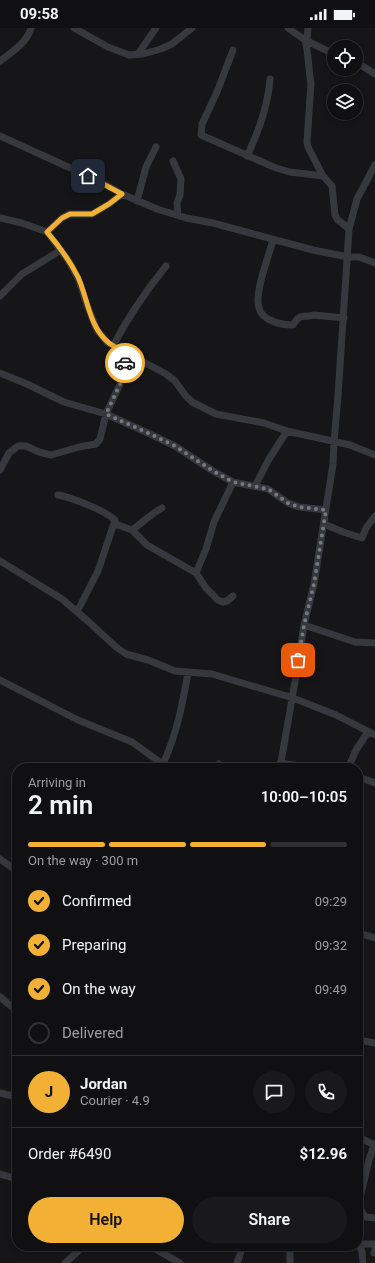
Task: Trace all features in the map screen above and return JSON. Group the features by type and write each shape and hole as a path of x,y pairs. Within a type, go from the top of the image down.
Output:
{"street":[{"path":"0,60 26,40 31,28"},
{"path":"74,28 119,52 129,55 161,49 172,44 192,28"},
{"path":"138,54 156,28"},
{"path":"288,28 306,41 327,51"},
{"path":"308,28 306,41 309,73 312,82 307,142 310,152 323,176 332,186 335,214 337,219 349,228"},
{"path":"233,50 210,109 202,124 200,133 204,137 284,171 323,176"},
{"path":"363,66 375,74"},
{"path":"247,156 256,136 266,106 269,94 270,79"},
{"path":"0,136 101,182 137,201 178,215 313,250 373,260"},
{"path":"137,201 146,167 156,147"},
{"path":"173,161 181,179 178,215"},
{"path":"281,763 293,698 304,625 314,584 333,464 349,228 357,199 375,165"},
{"path":"47,232 62,218 70,214 92,214 122,194"},
{"path":"0,218 22,222 47,232 61,250 78,278 97,330 108,343 166,374 175,381 192,402 216,414 264,423 287,431 350,445 375,455"},
{"path":"273,239 259,288 259,309 263,315 271,321 287,325 293,325 297,319 304,315 321,315 344,318"},
{"path":"0,296 22,274 61,250"},
{"path":"113,346 137,305 166,266"},
{"path":"0,470 9,453 18,446 26,446 39,452 51,455 96,444 100,439 106,414 121,382 127,354"},
{"path":"0,374 27,384 64,402 106,414 150,434 175,446 213,471 233,482 268,489 288,503 299,507 326,510"},
{"path":"255,486 269,459 287,431"},
{"path":"196,573 206,549 214,522 233,482"},
{"path":"58,495 68,497 111,516 115,520 115,524 93,583 77,612"},
{"path":"132,530 162,508"},
{"path":"324,524 362,538 366,528 375,516"},
{"path":"115,524 132,530 147,545 196,573 206,588 218,600 223,602 227,601 233,596"},
{"path":"0,561 62,599 120,650 134,657 148,660 175,671 188,673 204,672 293,698 336,715 375,735"},
{"path":"304,625 355,642 375,643"},
{"path":"166,763 179,721 188,673"},
{"path":"0,680 78,720 132,742 161,763"},
{"path":"350,763 356,750 368,732"},
{"path":"363,779 375,783"},
{"path":"0,859 12,867"},
{"path":"363,934 375,938"},
{"path":"0,997 12,1007"},
{"path":"363,1041 375,1043"},
{"path":"0,1093 12,1096"},
{"path":"363,1140 374,1145 363,1185"},
{"path":"0,1174 12,1178"},
{"path":"363,1212 366,1217 375,1218"},
{"path":"363,1244 375,1244"},
{"path":"66,1263 79,1251"},
{"path":"159,1251 180,1263"},
{"path":"237,1263 241,1251"},
{"path":"290,1251 290,1263"},
{"path":"362,1251 363,1263"}],"way so far":[{"path":"125,363 121,382 106,414 124,421 175,446 213,471 233,482 263,487 288,503 299,507 326,510 314,584 304,625 298,660"}],"route":[{"path":"88,176 122,194 92,214 70,214 62,218 47,232 68,260 78,278 97,330 108,343 127,354 125,363"}]}
